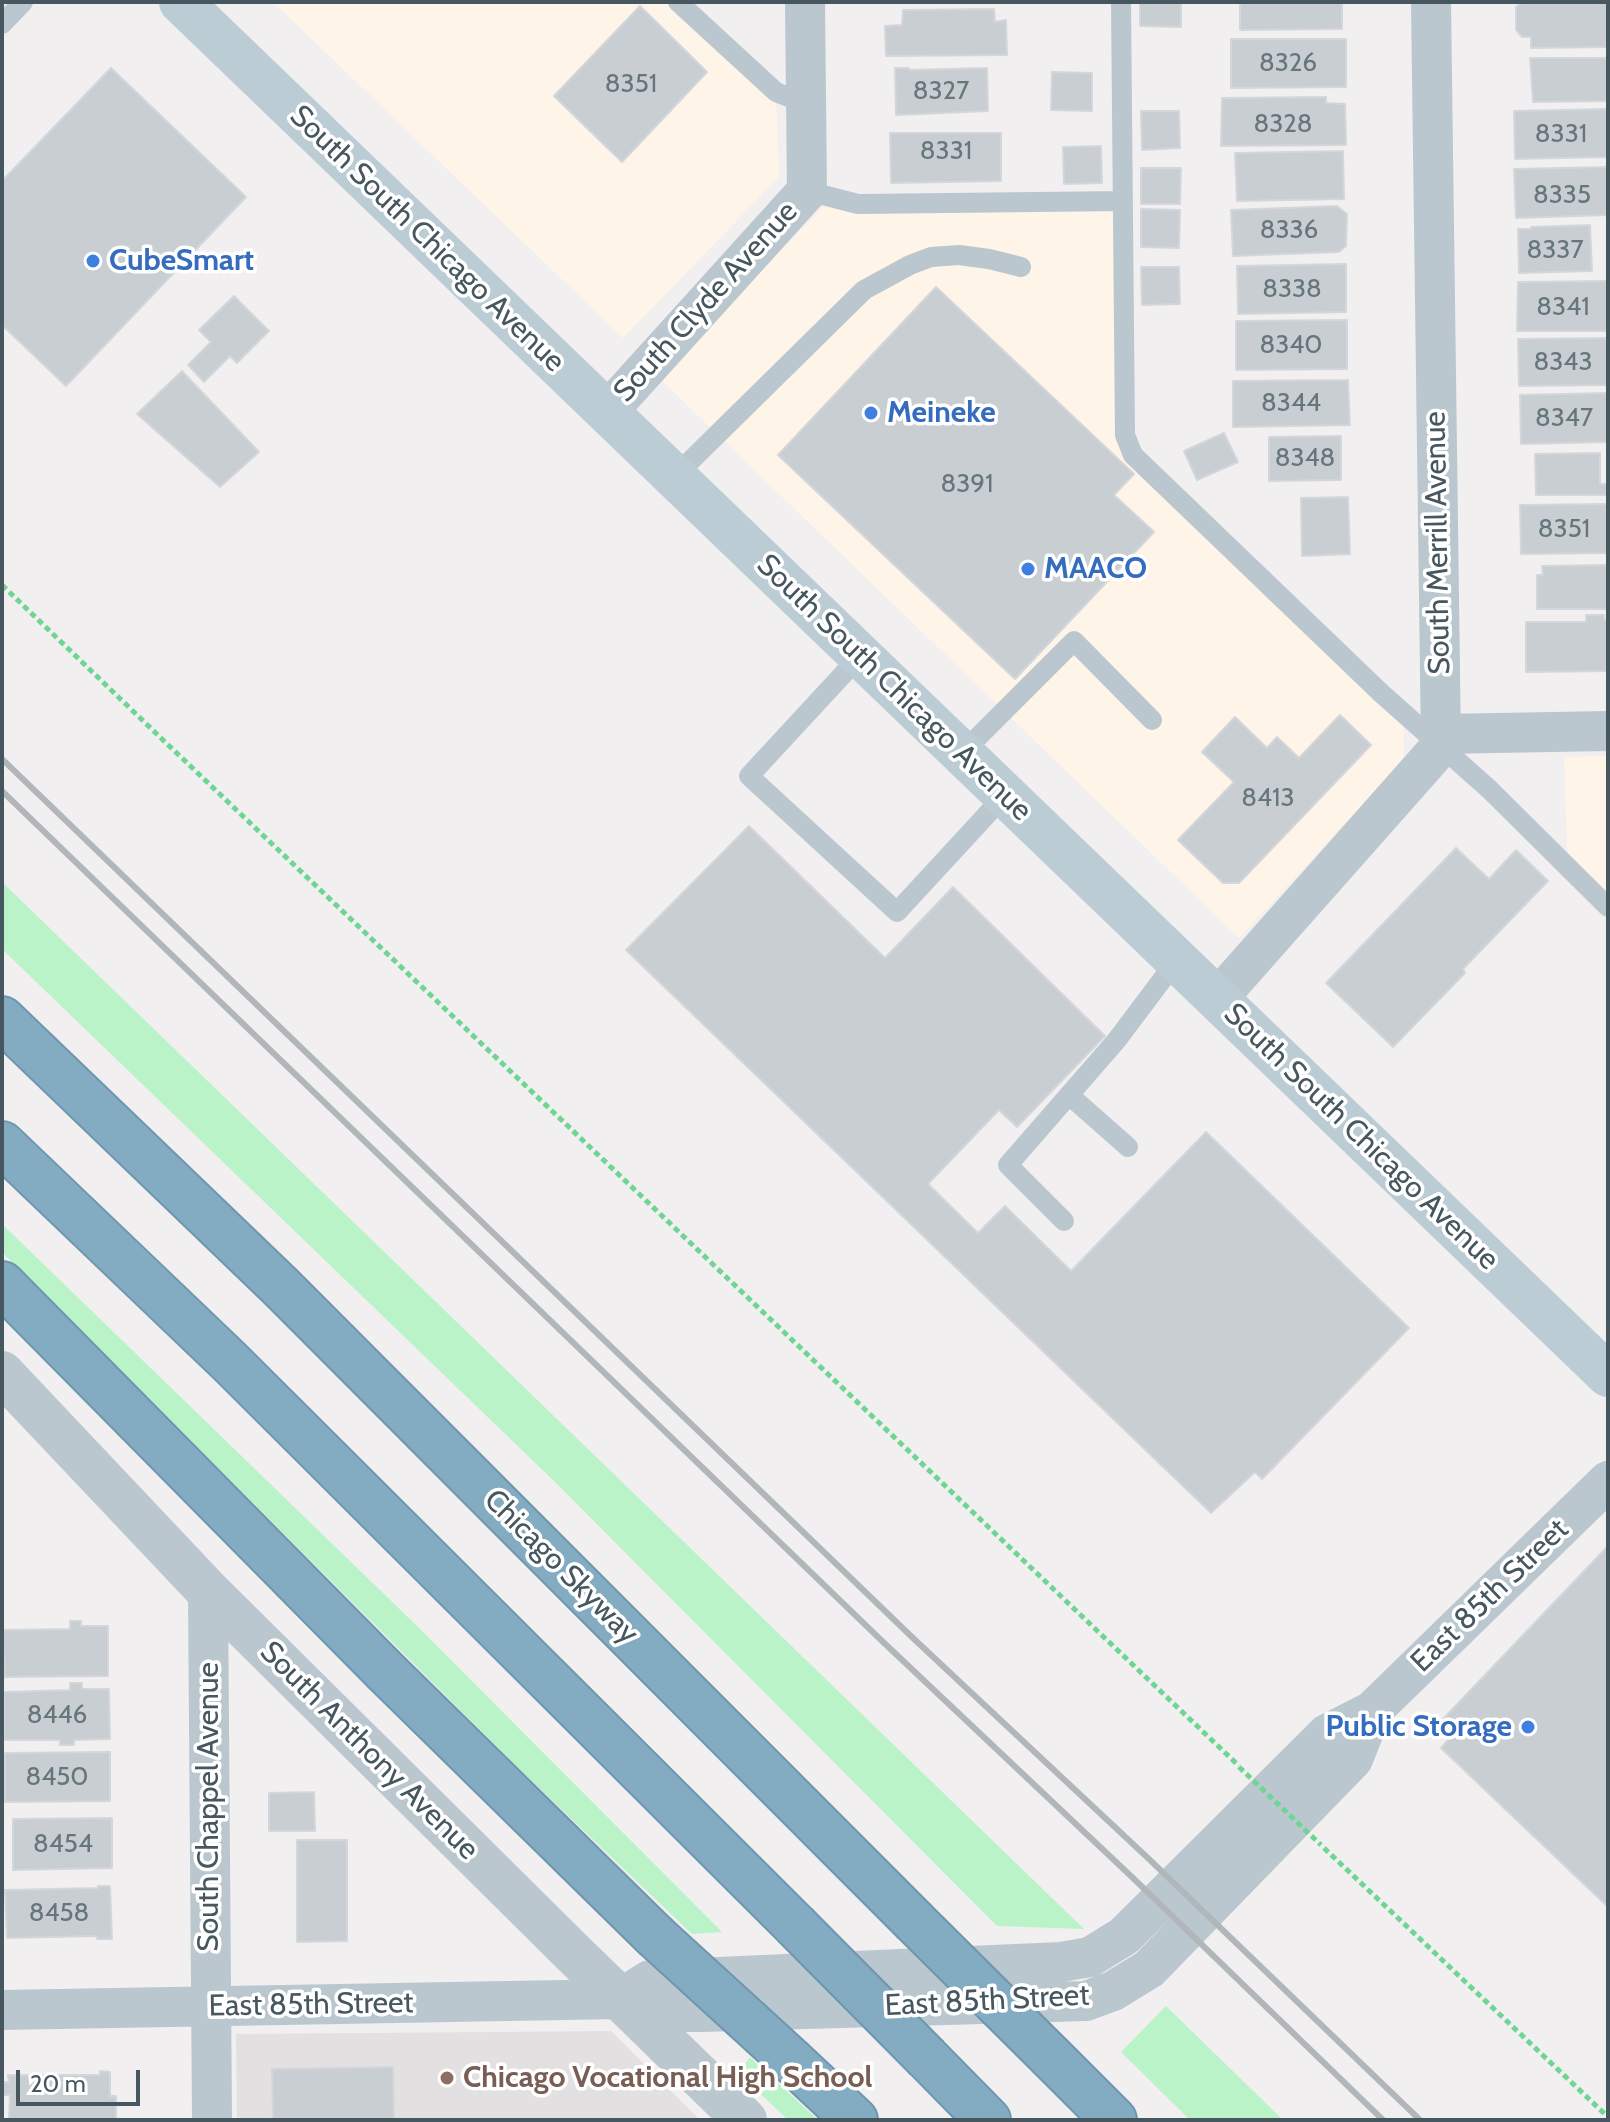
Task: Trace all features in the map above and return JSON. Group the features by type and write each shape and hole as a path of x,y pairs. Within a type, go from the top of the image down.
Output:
{"highway":[{"name":"Chicago Skyway","path":"2,1019 280,1286 1114,2120"},
{"path":"2,1144 230,1362 988,2120"},
{"path":"2,1284 386,1672 655,1936 855,2120"}],"main road":[{"name":"South South Chicago Avenue","path":"181,2 1608,1375"}],"street":[{"name":"South Clyde Avenue","path":"607,412 807,191 805,2"},
{"name":"South Merrill Avenue","path":"1431,2 1441,740"},
{"path":"1217,999 1441,740 1608,731"},
{"name":"South Anthony Avenue","path":"2,1373 208,1591 745,2120"},
{"name":"East 85th Street","path":"2,2010 620,1999 650,1980 1061,1962 1090,1957 1124,1936 1327,1734 1372,1711 1608,1481"},
{"name":"South Chappel Avenue","path":"208,1591 212,2120"}],"lane":[{"path":"2,24 23,2"},
{"path":"678,2 776,92 806,104"},
{"path":"1121,2 1125,435 1133,455 1381,693 1441,740 1608,907"},
{"path":"807,191 858,204 1123,201"},
{"path":"674,477 864,290 931,257 959,255 1021,267"},
{"path":"962,753 1074,641 1152,720"},
{"path":"860,656 749,776 897,912 1005,795"},
{"path":"1064,1221 1008,1165 1116,1041 1177,960"},
{"path":"1069,1095 1128,1147"}],"path":[{"path":"2,585 1608,2117"}],"shaded area":[{"path":"273,2 678,2 776,92 779,177 623,338"},
{"path":"832,197 1123,201 1125,435 1403,701 1404,760 1239,938 659,378"},
{"path":"1608,756 1608,913 1568,875 1564,757"},
{"name":"Chicago Vocational High School","path":"611,2031 700,2120 237,2120 236,2034"}],"green space":[{"path":"2,882 1084,1929 997,1926 554,1481 2,949"},
{"path":"2,1224 417,1626 722,1932 692,1934 517,1767 2,1252"},
{"path":"1166,2006 1283,2120 1190,2120 1121,2052"},
{"path":"750,2057 818,2120 788,2120 740,2071"}],"building":[{"path":"1140,2 1181,2 1181,27 1140,26"},
{"path":"1240,2 1342,2 1342,29 1240,30"},
{"path":"1522,2 1608,2 1608,47 1531,48 1531,37 1522,37 1516,30 1516,7"},
{"path":"640,6 707,72 622,162 554,96"},
{"path":"994,9 995,22 1006,20 1007,55 886,56 885,26 902,25 903,10"},
{"path":"1231,39 1346,39 1346,87 1231,88"},
{"path":"1530,58 1608,58 1608,101 1533,102"},
{"name":"CubeSmart","path":"111,68 246,197 66,386 2,325 2,181"},
{"path":"895,68 987,68 988,111 896,115"},
{"path":"1052,72 1092,73 1092,111 1051,110"},
{"path":"1326,97 1326,103 1345,104 1346,145 1221,146 1222,98"},
{"path":"1608,109 1608,157 1515,159 1514,111"},
{"path":"1141,111 1179,111 1180,148 1142,150"},
{"path":"890,133 1001,133 1001,181 891,183"},
{"path":"1101,146 1102,183 1064,184 1063,147"},
{"path":"1343,151 1344,199 1237,201 1235,153"},
{"path":"1608,167 1608,215 1516,218 1514,169"},
{"path":"1141,168 1181,168 1180,204 1141,204"},
{"path":"1337,206 1347,214 1346,246 1339,252 1233,256 1231,210"},
{"path":"1141,209 1180,210 1179,248 1141,247"},
{"path":"1590,225 1592,271 1519,273 1518,229"},
{"path":"1346,264 1346,312 1238,314 1237,266"},
{"path":"1141,267 1179,267 1180,304 1142,305"},
{"path":"1608,281 1608,331 1517,331 1518,282"},
{"path":"936,287 1134,474 1114,495 1154,532 1015,679 778,455"},
{"path":"234,296 269,331 237,363 230,356 204,382 188,365 211,342 199,330"},
{"path":"1347,320 1347,369 1236,370 1236,321"},
{"path":"1608,338 1608,385 1519,386 1518,339"},
{"path":"182,371 259,452 220,487 137,414"},
{"path":"1348,380 1350,425 1233,427 1233,381"},
{"path":"1608,393 1608,442 1521,444 1520,395"},
{"path":"1224,433 1238,462 1197,480 1184,451"},
{"path":"1341,436 1341,480 1269,481 1269,437"},
{"path":"1600,453 1600,484 1608,484 1608,495 1536,495 1535,454"},
{"path":"1348,497 1350,554 1302,556 1301,498"},
{"path":"1608,504 1608,553 1521,554 1520,505"},
{"path":"1608,565 1608,609 1537,609 1537,575 1543,575 1542,566"},
{"path":"1586,615 1604,615 1604,620 1608,620 1608,671 1526,672 1526,622 1586,622"},
{"path":"1340,715 1371,745 1239,883 1223,883 1178,840 1234,782 1202,752 1235,717 1267,748 1277,737 1299,758"},
{"path":"749,826 885,958 953,887 1105,1036 1017,1127 999,1110 928,1184 978,1233 1005,1206 1071,1271 1206,1132 1409,1328 1262,1479 1255,1472 1211,1513 626,950"},
{"path":"1456,848 1489,879 1516,850 1548,881 1393,1047 1326,983"},
{"name":"Public Storage","path":"1608,1546 1608,1907 1441,1748 1454,1733 1442,1720"},
{"path":"70,1621 81,1621 81,1626 108,1626 108,1676 5,1677 2,1630 70,1629"},
{"path":"70,1683 82,1683 82,1689 109,1689 110,1739 74,1740 74,1745 60,1745 60,1740 4,1740 4,1692 70,1690"},
{"path":"110,1752 110,1801 5,1802 5,1753"},
{"path":"314,1792 315,1831 269,1831 269,1793"},
{"path":"112,1818 112,1868 13,1870 13,1819"},
{"path":"297,1840 347,1840 347,1941 297,1942"},
{"path":"110,1886 112,1939 97,1939 97,1936 7,1938 5,1890"},
{"path":"393,2067 394,2120 273,2120 272,2069"},
{"path":"100,2071 110,2072 110,2096 116,2096 116,2120 9,2120 10,2095 2,2095 2,2082 9,2082 8,2075 100,2075"}],"railway":[{"path":"2,759 914,1639 1150,1860 1420,2120"},
{"path":"2,791 1383,2120"}],"place":[{"name":"CubeSmart","path":"93,261"},
{"name":"Meineke","path":"871,413"},
{"name":"MAACO","path":"1028,569"},
{"name":"Public Storage","path":"1528,1727"},
{"name":"Chicago Vocational High School","path":"447,2078"}]}
